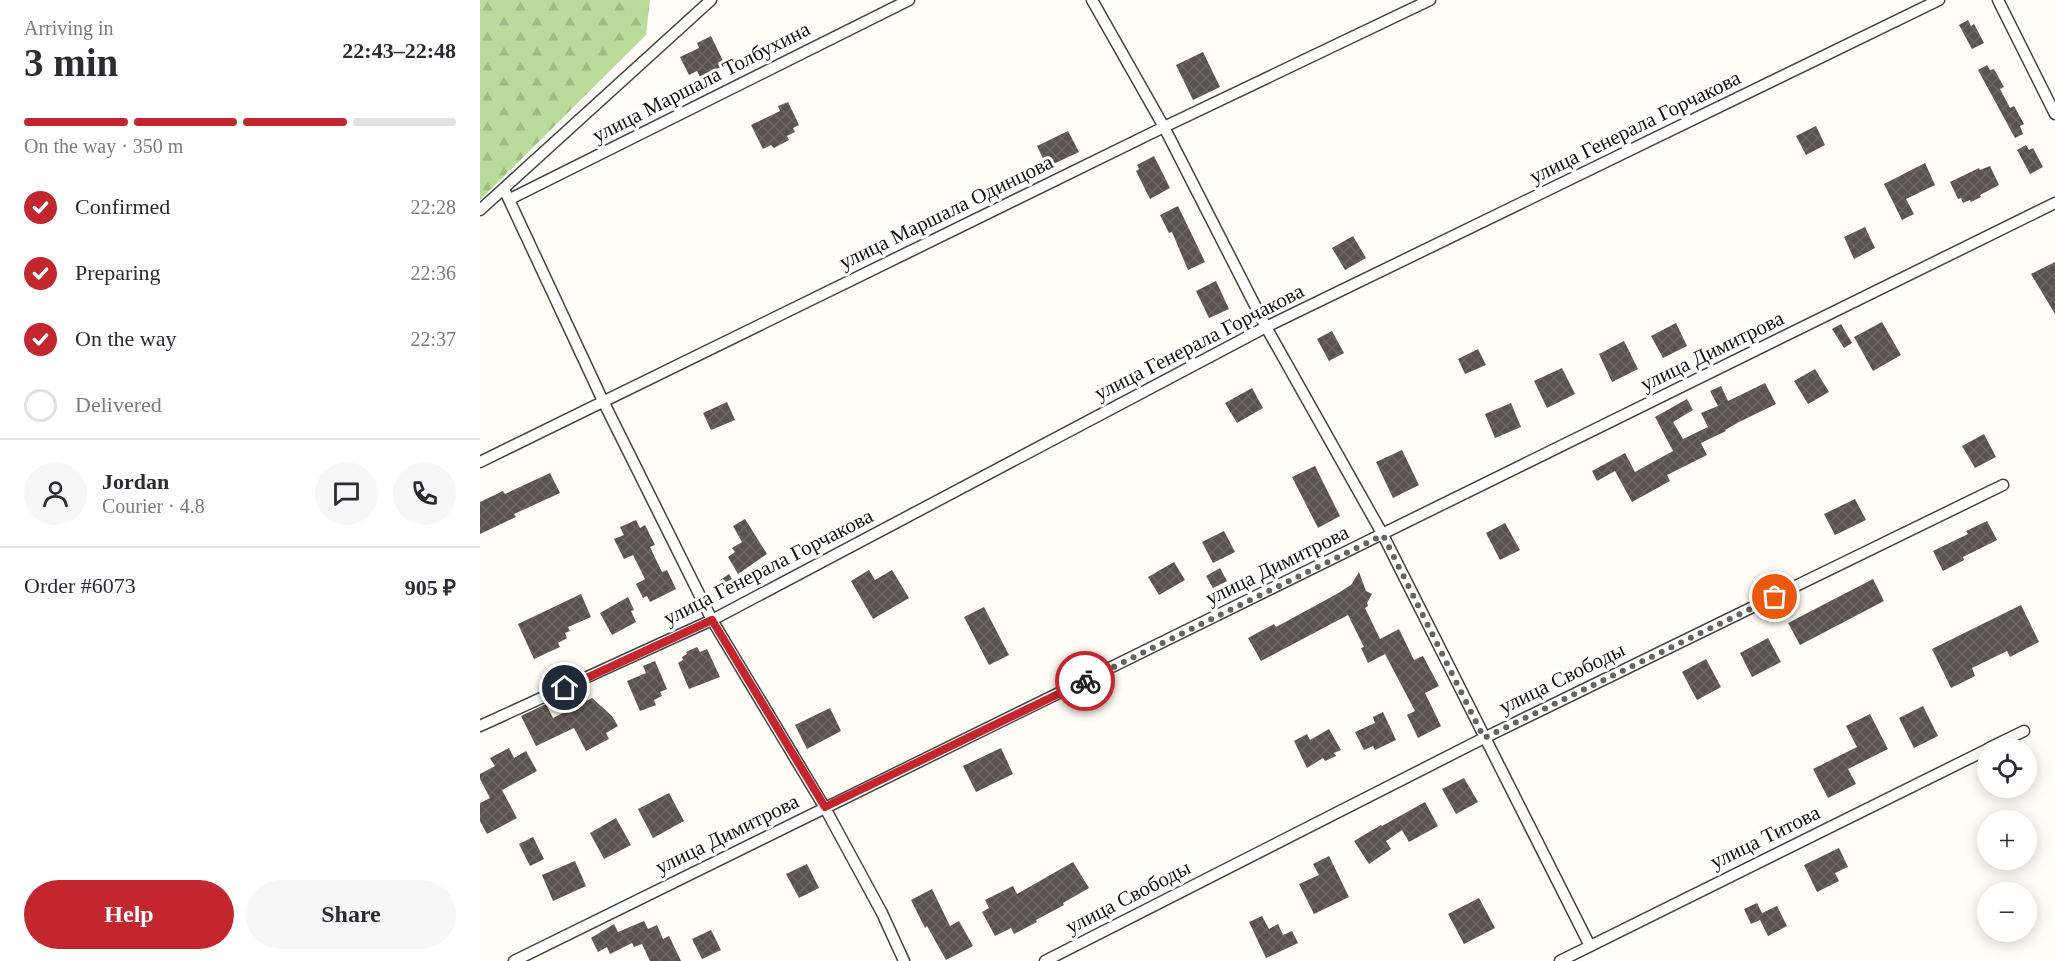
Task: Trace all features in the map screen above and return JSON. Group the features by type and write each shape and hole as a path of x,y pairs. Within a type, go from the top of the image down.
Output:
{"street":[{"path":"711,0 507,194 603,401 712,620 825,807 882,913 904,961"},
{"name":"улица Маршала Толбухина","path":"480,210 507,194 909,0"},
{"path":"1092,0 1164,127 1266,327 1383,535 1590,946"},
{"name":"улица Маршала Одинцова","path":"480,462 1164,127 1430,0"},
{"name":"улица Генерала Горчакова","path":"480,726 712,620 1266,327 1939,0"},
{"path":"1998,0 2055,114"},
{"name":"улица Димитрова","path":"514,961 2055,203"},
{"name":"улица Свободы","path":"1045,961 1484,738 2003,485"},
{"name":"улица Титова","path":"2010,738 2024,731"},
{"name":"улица Титова","path":"1560,961 1977,754"}],"green space":[{"path":"480,0 650,0 646,35 480,200"}],"building":[{"path":"1968,20 1971,26 1974,24 1984,43 1972,49 1959,25"},
{"path":"711,36 725,65 700,77 697,71 689,75 680,57 699,48 697,43"},
{"path":"1203,52 1220,87 1193,100 1176,65"},
{"path":"1987,65 1990,70 1994,69 2004,87 2000,89 2010,108 2014,106 2024,124 2020,126 2023,134 2015,138 1978,70"},
{"path":"788,102 799,125 793,128 795,132 787,136 789,140 774,148 771,145 763,149 751,125 780,111 778,106"},
{"path":"1816,126 1825,145 1806,155 1796,136"},
{"path":"1068,131 1079,152 1047,167 1037,146"},
{"path":"2026,145 2029,150 2033,148 2043,167 2030,174 2017,150"},
{"path":"1154,156 1170,188 1150,199 1136,171 1139,169 1137,165"},
{"path":"1925,163 1935,185 1906,199 1914,214 1902,220 1884,184"},
{"path":"1990,166 1999,185 1971,202 1970,200 1963,203 1961,198 1958,199 1950,182 1979,168 1980,170"},
{"path":"1178,206 1205,262 1188,270 1172,232 1169,233 1160,215"},
{"path":"1865,227 1875,248 1854,259 1844,237"},
{"path":"1353,236 1366,258 1345,270 1332,248"},
{"path":"2055,262 2055,314 2031,274"},
{"path":"1216,281 1229,309 1209,318 1196,291"},
{"path":"1882,322 1901,355 1873,371 1854,337"},
{"path":"1676,323 1687,346 1663,358 1651,336"},
{"path":"1841,324 1852,343 1844,348 1832,329"},
{"path":"1332,331 1344,353 1329,361 1317,339"},
{"path":"1624,341 1638,369 1612,382 1599,354"},
{"path":"1478,349 1486,365 1465,374 1458,359"},
{"path":"1562,368 1575,394 1547,408 1534,381"},
{"path":"1815,369 1829,392 1808,404 1794,381"},
{"path":"1765,383 1776,404 1701,443 1707,455 1667,475 1670,481 1632,502 1615,471 1597,481 1592,471 1625,453 1635,472 1673,451 1655,417 1687,399 1693,410 1673,422 1683,439 1708,427 1701,413 1718,406 1710,391 1721,386 1728,401"},
{"path":"1252,388 1263,408 1237,423 1225,403"},
{"path":"727,402 735,420 711,430 703,413"},
{"path":"1511,403 1521,427 1495,438 1485,414"},
{"path":"1984,434 1996,457 1975,468 1962,446"},
{"path":"1402,450 1419,485 1393,498 1376,462"},
{"path":"1315,466 1340,516 1318,528 1292,477"},
{"path":"550,473 560,493 514,514 516,517 480,534 480,502 503,491 505,494"},
{"path":"1855,499 1866,520 1835,535 1824,514"},
{"path":"745,519 767,554 738,574 728,557 735,552 732,548 742,542 733,526"},
{"path":"636,520 640,528 645,525 655,545 650,547 662,572 667,570 676,589 650,602 647,596 643,598 636,584 645,579 633,555 624,559 614,539 624,535 620,527"},
{"path":"1987,521 1997,540 1963,557 1964,560 1943,571 1933,551 1968,534 1966,531"},
{"path":"1505,523 1520,550 1500,560 1486,533"},
{"path":"1224,531 1235,552 1213,563 1202,542"},
{"path":"1174,562 1185,580 1159,595 1148,577"},
{"path":"1220,568 1227,581 1213,588 1206,576"},
{"path":"869,570 875,580 892,570 909,598 873,619 851,581"},
{"path":"1359,572 1366,591 1372,594 1365,608 1380,639 1399,629 1414,660 1423,656 1439,686 1425,693 1441,726 1418,738 1407,715 1415,711 1385,654 1368,663 1361,648 1364,647 1348,615 1261,661 1248,638 1274,624 1276,627 1335,595 1351,585"},
{"path":"729,574 738,589 728,596 719,581"},
{"path":"1873,579 1884,601 1800,645 1788,623"},
{"path":"581,594 591,617 568,627 570,631 565,633 567,638 558,643 560,647 534,659 518,624"},
{"path":"628,597 636,622 612,635 600,613"},
{"path":"2021,605 2039,642 2010,657 2007,651 1972,668 1975,676 1951,688 1932,649"},
{"path":"984,607 1009,655 989,665 964,617"},
{"path":"1768,638 1781,662 1752,677 1740,653"},
{"path":"697,647 700,652 707,649 720,677 689,689 678,663 683,660 682,657 687,654 686,652"},
{"path":"1706,659 1721,687 1697,700 1682,672"},
{"path":"655,661 667,689 660,692 662,696 654,700 656,705 640,711 627,681 646,673 643,666"},
{"path":"592,698 612,716 618,726 606,733 609,739 586,751 574,728 536,746 521,716 546,704 553,718"},
{"path":"1923,706 1938,736 1914,748 1899,718"},
{"path":"830,708 841,731 807,749 795,725"},
{"path":"1383,712 1396,740 1375,750 1373,746 1364,750 1355,732 1375,723 1373,717"},
{"path":"1870,714 1888,749 1848,769 1856,784 1828,798 1813,769 1857,747 1846,726"},
{"path":"1329,729 1341,750 1334,753 1336,756 1325,761 1323,758 1307,768 1294,741 1307,734 1310,740"},
{"path":"509,748 514,758 526,751 537,771 502,790 517,818 487,834 480,821 480,803 490,798 480,779 480,774 495,766 490,758"},
{"path":"1001,748 1013,774 976,792 963,766"},
{"path":"1464,778 1478,802 1456,814 1442,789"},
{"path":"669,793 684,821 653,838 638,809"},
{"path":"1425,802 1438,826 1409,842 1402,830 1386,841 1391,849 1369,864 1354,841"},
{"path":"616,818 631,845 604,859 590,833"},
{"path":"533,837 544,859 530,866 519,844"},
{"path":"1839,848 1848,867 1835,873 1839,881 1817,892 1804,865"},
{"path":"1329,856 1349,897 1314,914 1299,884 1319,875 1313,864"},
{"path":"575,861 586,886 553,901 542,875"},
{"path":"1073,862 1089,888 1014,934 1011,928 995,936 982,912 989,908 985,900 1013,886 1017,894"},
{"path":"807,864 819,888 799,898 786,874"},
{"path":"932,889 950,926 959,921 973,946 946,960 927,926 925,928 911,900"},
{"path":"1479,898 1495,928 1464,944 1448,914"},
{"path":"1757,903 1762,913 1777,906 1787,926 1768,936 1760,920 1751,924 1744,909"},
{"path":"1262,916 1269,929 1278,924 1283,935 1292,931 1298,943 1266,958 1249,922"},
{"path":"644,921 648,929 657,925 663,939 669,936 681,961 650,961 642,944 634,947 632,943 610,954 607,947 598,952 591,938 614,924 618,932"},
{"path":"711,930 721,950 702,959 692,939"}],"way so far":[{"path":"1085,681 1383,535 1484,738 1775,597"}],"route":[{"path":"565,688 712,620 825,807 1085,681"}]}
